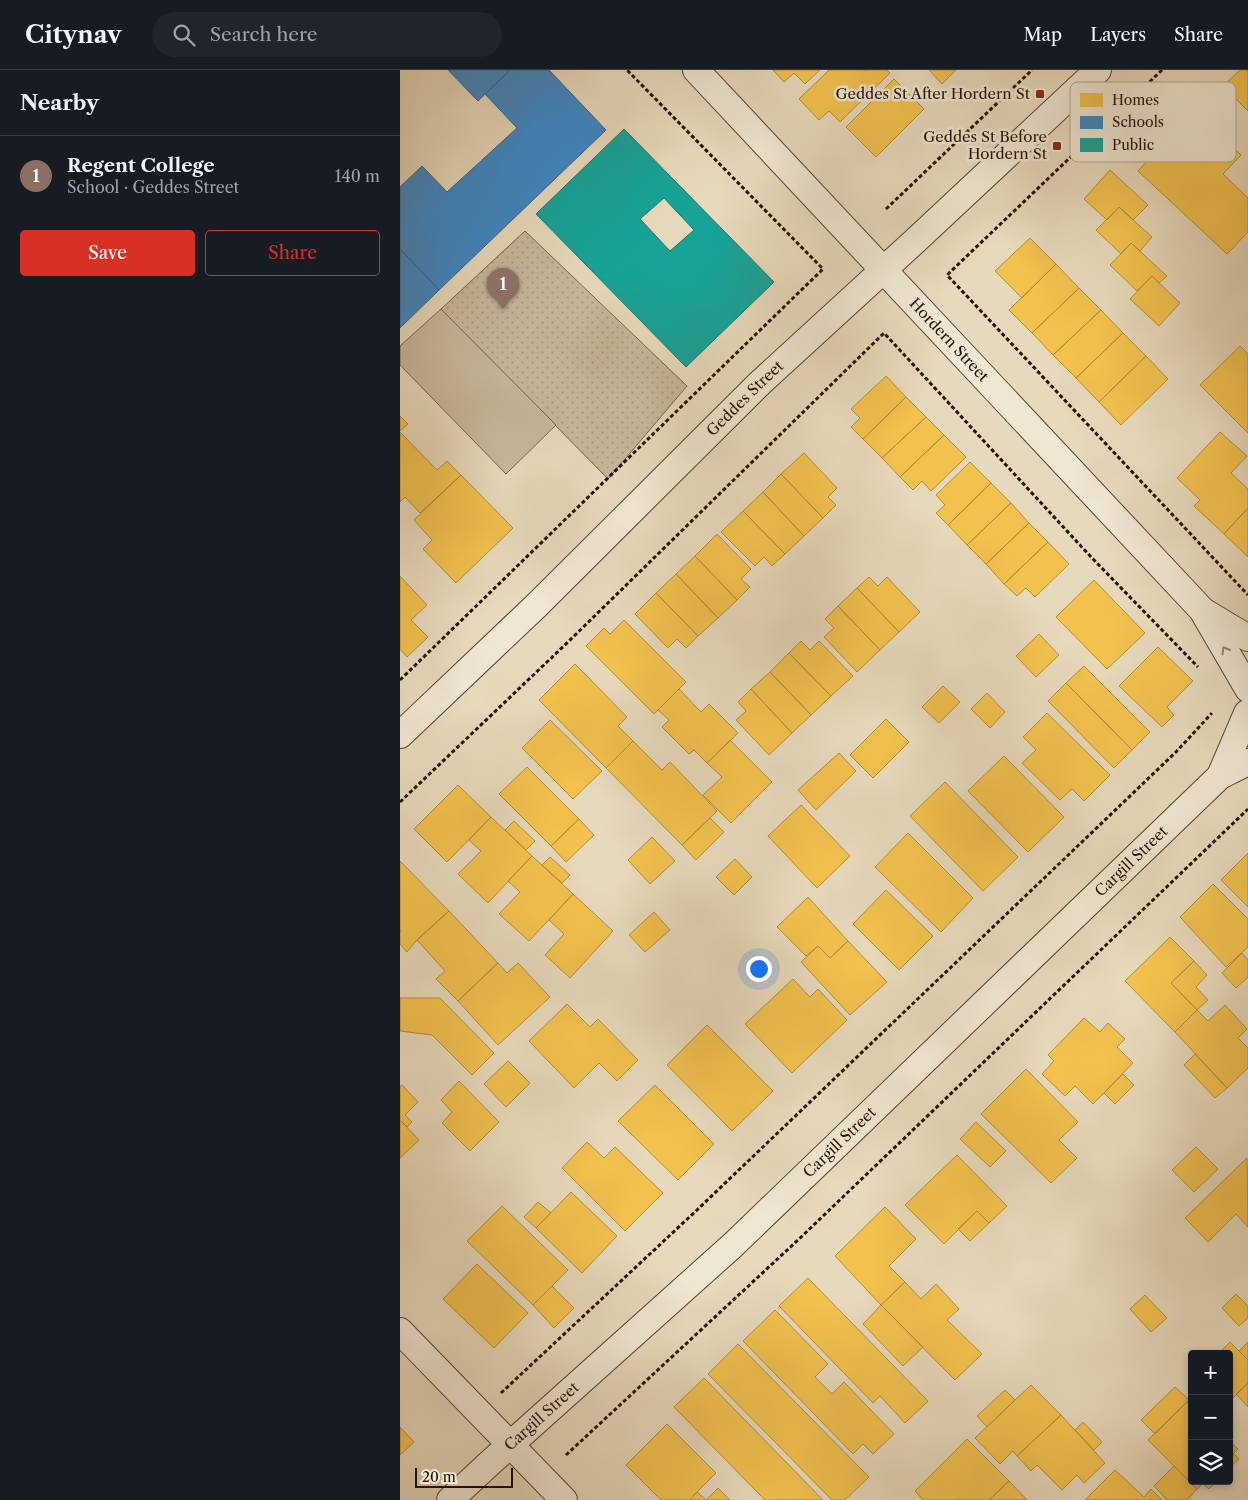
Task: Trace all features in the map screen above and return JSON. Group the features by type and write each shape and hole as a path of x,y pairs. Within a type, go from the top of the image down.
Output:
{"street":[{"name":"Hordern Street","path":"696,70 1202,610 1248,638"},
{"name":"Geddes Street","path":"1085,82 1098,70"},
{"name":"Geddes Street","path":"400,735 536,606 760,383 1070,96"},
{"name":"Hordern Street","path":"1202,610 1248,701"},
{"name":"Cargill Street","path":"1220,776 1248,701"},
{"name":"Cargill Street","path":"450,1500 733,1245 1220,776 1248,762"},
{"path":"400,1331 564,1500"}],"path":[{"path":"400,680 823,270 627,70"},
{"path":"886,209 1032,70"},
{"path":"1149,82 1162,70"},
{"path":"1070,158 947,275 1248,595"},
{"path":"400,802 568,642 884,333 1092,558 1199,668"},
{"path":"499,1395 697,1210 1168,759 1207,721 1216,708"},
{"path":"566,1455 798,1240 1248,809"}],"shaded area":[{"path":"525,231 687,386 608,479 441,309"},
{"path":"441,309 556,425 506,474 400,365 400,346"}],"building: Homes":[{"path":"773,70 820,70 805,84 794,73 784,82"},
{"path":"829,70 887,70 890,73 840,122 829,111 819,120 799,99"},
{"path":"929,70 956,70 942,84"},
{"path":"1240,70 1248,70 1248,111 1236,99 1236,82 1227,82"},
{"path":"894,79 924,109 876,157 846,127"},
{"path":"1236,150 1241,155 1236,160"},
{"path":"1146,162 1234,162 1223,174 1248,198 1248,232 1227,254 1138,171"},
{"path":"1110,170 1148,205 1133,220 1119,207 1107,220 1084,199"},
{"path":"1119,207 1152,237 1140,251 1131,243 1121,254 1096,230"},
{"path":"1030,238 1056,264 1022,298 995,271"},
{"path":"1131,243 1167,276 1159,283 1152,276 1137,291 1110,265"},
{"path":"1056,264 1079,288 1032,333 1009,310"},
{"path":"1152,276 1180,303 1159,326 1130,299"},
{"path":"1079,288 1101,310 1053,355 1032,333"},
{"path":"1101,310 1123,333 1076,378 1053,355"},
{"path":"1123,333 1146,356 1099,402 1076,378"},
{"path":"1240,346 1248,354 1248,433 1200,385"},
{"path":"1146,356 1168,379 1121,425 1099,402"},
{"path":"886,376 906,397 863,439 851,427 860,418 851,409"},
{"path":"906,397 926,417 882,458 863,439"},
{"path":"400,416 408,424 400,431"},
{"path":"926,417 944,435 900,477 882,458"},
{"path":"400,432 437,470 447,461 461,475 420,513 405,497 400,502"},
{"path":"1220,432 1247,456 1231,473 1248,489 1248,508 1224,534 1194,506 1200,500 1177,478"},
{"path":"944,435 966,457 931,491 922,481 913,490 900,477"},
{"path":"804,453 837,488 828,497 836,505 823,518 781,474"},
{"path":"970,462 991,483 948,525 936,513 945,505 936,495"},
{"path":"781,474 823,518 804,536 763,492"},
{"path":"461,475 513,528 456,583 423,549 432,540 414,520"},
{"path":"991,483 1011,503 967,545 948,525"},
{"path":"763,492 804,536 785,554 743,511"},
{"path":"1011,503 1029,523 986,564 967,545"},
{"path":"1248,508 1248,557 1224,534"},
{"path":"743,511 785,554 772,566 764,557 755,566 721,532"},
{"path":"1029,523 1048,542 1004,584 986,564"},
{"path":"717,534 751,569 741,579 750,587 737,600 695,556"},
{"path":"1048,542 1069,564 1035,597 1026,588 1017,596 1004,584"},
{"path":"695,556 737,600 718,618 676,574"},
{"path":"676,574 718,618 698,636 656,593"},
{"path":"400,576 427,605 411,620 428,637 407,657 400,649"},
{"path":"869,577 878,586 887,577 920,612 899,632 857,588"},
{"path":"1094,580 1145,633 1107,669 1056,617"},
{"path":"857,588 899,632 880,650 838,606"},
{"path":"656,593 698,636 686,648 677,639 668,648 635,614"},
{"path":"838,606 880,650 857,672 824,637 834,628 825,619"},
{"path":"624,620 686,682 654,714 586,646 604,628 610,634"},
{"path":"1039,634 1059,655 1036,677 1016,656"},
{"path":"801,641 810,650 819,641 853,676 831,696 789,653"},
{"path":"1158,647 1193,681 1167,707 1174,715 1162,727 1119,686"},
{"path":"789,653 831,696 811,715 770,672"},
{"path":"575,664 627,717 618,726 633,741 606,768 539,700"},
{"path":"1084,666 1150,732 1132,750 1066,683"},
{"path":"770,672 811,715 792,733 751,689"},
{"path":"1066,683 1132,750 1114,768 1048,701"},
{"path":"943,686 960,702 939,723 922,707"},
{"path":"679,689 701,712 709,704 738,733 707,763 694,750 689,754 662,727 669,720 658,710"},
{"path":"751,689 792,733 769,755 736,720 746,711 738,702"},
{"path":"987,693 1005,712 990,728 971,709"},
{"path":"1047,713 1110,775 1084,801 1072,789 1060,800 1022,763 1036,750 1023,737"},
{"path":"886,719 909,742 873,778 850,755"},
{"path":"550,720 602,771 573,799 522,748"},
{"path":"730,740 772,782 731,823 703,795 722,777 707,763"},
{"path":"633,741 662,770 670,762 717,811 682,845 606,768"},
{"path":"839,753 856,771 816,810 798,790"},
{"path":"1004,756 1064,817 1028,852 968,791"},
{"path":"527,767 579,819 551,846 499,794"},
{"path":"945,782 1018,857 983,891 910,816"},
{"path":"458,785 491,817 447,862 414,829"},
{"path":"801,805 850,856 817,888 768,836"},
{"path":"491,817 532,856 488,903 458,874 481,851 469,840"},
{"path":"710,818 724,832 696,860 682,845"},
{"path":"579,819 594,835 566,862 551,846"},
{"path":"514,821 535,841 526,850 505,830"},
{"path":"908,833 973,898 941,932 875,867"},
{"path":"652,837 675,861 650,884 628,860"},
{"path":"1248,853 1248,907 1221,880"},
{"path":"532,856 573,894 529,941 499,914 520,892 508,881"},
{"path":"550,857 570,875 562,883 542,865"},
{"path":"735,859 752,877 734,895 716,877"},
{"path":"400,861 449,911 417,940 407,952 400,944"},
{"path":"1213,884 1248,919 1248,947 1226,967 1180,917"},
{"path":"886,890 933,936 899,970 853,924"},
{"path":"573,894 613,931 570,978 545,955 564,934 549,920"},
{"path":"808,897 848,941 830,958 818,946 806,956 777,927"},
{"path":"449,911 498,963 458,1001 436,979 445,971 417,940"},
{"path":"654,912 670,930 645,952 629,935"},
{"path":"1170,937 1194,961 1171,983 1197,1010 1175,1032 1125,981"},
{"path":"848,941 887,982 850,1015 801,962 818,946 830,958"},
{"path":"1242,953 1248,960 1248,977 1236,988 1222,973"},
{"path":"1194,961 1207,975 1196,987 1208,1000 1197,1010 1171,983"},
{"path":"498,963 507,973 518,963 550,997 498,1045 458,1001"},
{"path":"793,979 810,997 818,989 847,1020 792,1073 745,1024"},
{"path":"400,998 440,998 494,1053 472,1075 432,1035 400,1031"},
{"path":"567,1004 590,1027 598,1019 638,1060 617,1081 599,1063 574,1088 529,1041"},
{"path":"1225,1005 1247,1029 1238,1038 1248,1048 1248,1068 1227,1088 1175,1032 1197,1010 1208,1021"},
{"path":"1084,1018 1100,1032 1108,1023 1125,1039 1117,1047 1133,1063 1093,1104 1075,1086 1065,1096 1042,1074 1054,1061 1048,1055"},
{"path":"707,1025 773,1091 732,1131 667,1065"},
{"path":"1195,1054 1227,1088 1215,1098 1184,1065"},
{"path":"508,1061 530,1083 506,1107 484,1084"},
{"path":"1026,1069 1078,1122 1059,1140 1077,1158 1051,1183 981,1114"},
{"path":"1123,1074 1134,1085 1115,1104 1104,1093"},
{"path":"459,1081 499,1122 470,1151 442,1123 452,1112 441,1100"},
{"path":"402,1085 418,1102 405,1115 412,1122 407,1127 400,1120 400,1086"},
{"path":"655,1085 714,1144 678,1180 618,1121"},
{"path":"400,1120 419,1140 400,1158"},
{"path":"976,1122 1006,1151 990,1167 960,1139"},
{"path":"587,1142 604,1158 615,1147 663,1193 625,1231 562,1168"},
{"path":"1196,1147 1218,1169 1194,1192 1172,1170"},
{"path":"957,1155 1007,1206 989,1223 977,1211 944,1244 905,1205"},
{"path":"1247,1158 1248,1227 1236,1214 1208,1242 1185,1218"},
{"path":"571,1192 617,1236 582,1273 536,1228"},
{"path":"538,1202 551,1213 536,1228 524,1217"},
{"path":"502,1206 568,1270 533,1305 467,1241"},
{"path":"885,1207 916,1239 889,1266 905,1282 881,1305 835,1256"},
{"path":"977,1211 989,1223 970,1241 958,1229"},
{"path":"477,1264 528,1313 494,1348 443,1299"},
{"path":"808,1278 928,1401 905,1423 880,1396 873,1403 779,1306"},
{"path":"905,1282 921,1299 936,1284 959,1309 947,1320 982,1354 955,1380 881,1305"},
{"path":"552,1286 574,1308 554,1328 533,1305"},
{"path":"1236,1294 1248,1306 1248,1318 1239,1326 1222,1308"},
{"path":"1145,1295 1167,1318 1151,1332 1130,1309"},
{"path":"881,1305 923,1347 903,1366 863,1324"},
{"path":"775,1310 828,1364 815,1377 832,1394 844,1382 894,1434 873,1454 863,1444 853,1454 743,1341"},
{"path":"1230,1342 1248,1360 1248,1383 1233,1398 1233,1350 1222,1350"},
{"path":"1248,1342 1248,1360 1239,1351"},
{"path":"738,1344 869,1477 845,1500 832,1500 708,1374"},
{"path":"704,1378 823,1500 765,1500 674,1407"},
{"path":"1248,1383 1248,1407 1236,1394"},
{"path":"1031,1385 1061,1415 1017,1456 1013,1451 1000,1464 975,1438"},
{"path":"1175,1387 1188,1399 1155,1434 1141,1420"},
{"path":"1005,1390 1015,1400 987,1427 977,1416"},
{"path":"1188,1401 1188,1480 1148,1440"},
{"path":"1061,1415 1105,1463 1084,1483 1077,1475 1062,1490 1037,1465 1031,1471 1017,1456"},
{"path":"1083,1422 1102,1442 1094,1450 1075,1430"},
{"path":"667,1424 716,1473 689,1500 661,1500 626,1465"},
{"path":"400,1427 414,1442 400,1455"},
{"path":"967,1439 1009,1481 989,1500 923,1500 915,1491"},
{"path":"1233,1445 1238,1449 1233,1454"},
{"path":"1233,1455 1239,1459 1233,1464"},
{"path":"1174,1466 1188,1480 1188,1485 1193,1485 1197,1489 1187,1500 1167,1500 1154,1486"},
{"path":"1115,1470 1144,1497 1151,1489 1162,1500 1085,1500"},
{"path":"1009,1481 1027,1500 989,1500"},
{"path":"1193,1485 1202,1485 1197,1489"},
{"path":"1204,1485 1213,1485 1209,1489"},
{"path":"718,1488 730,1500 706,1500"},
{"path":"697,1492 706,1500 689,1500"}],"building: Schools":[{"path":"448,70 510,70 478,101"},
{"path":"510,70 549,70 606,130 439,290 400,249 400,187 422,166 447,192 517,128 485,94"},
{"path":"400,249 439,290 400,328"}],"building: Public":[{"path":"624,129 774,282 686,367 536,214","holes":["664,198 694,230 670,251 640,219"]}],"place":[{"name":"Geddes St After Hordern St","path":"1040,94"},
{"name":"Geddes St Before Hordern St","path":"1057,146"},
{"name":"Regent College","path":"503,309"}]}
